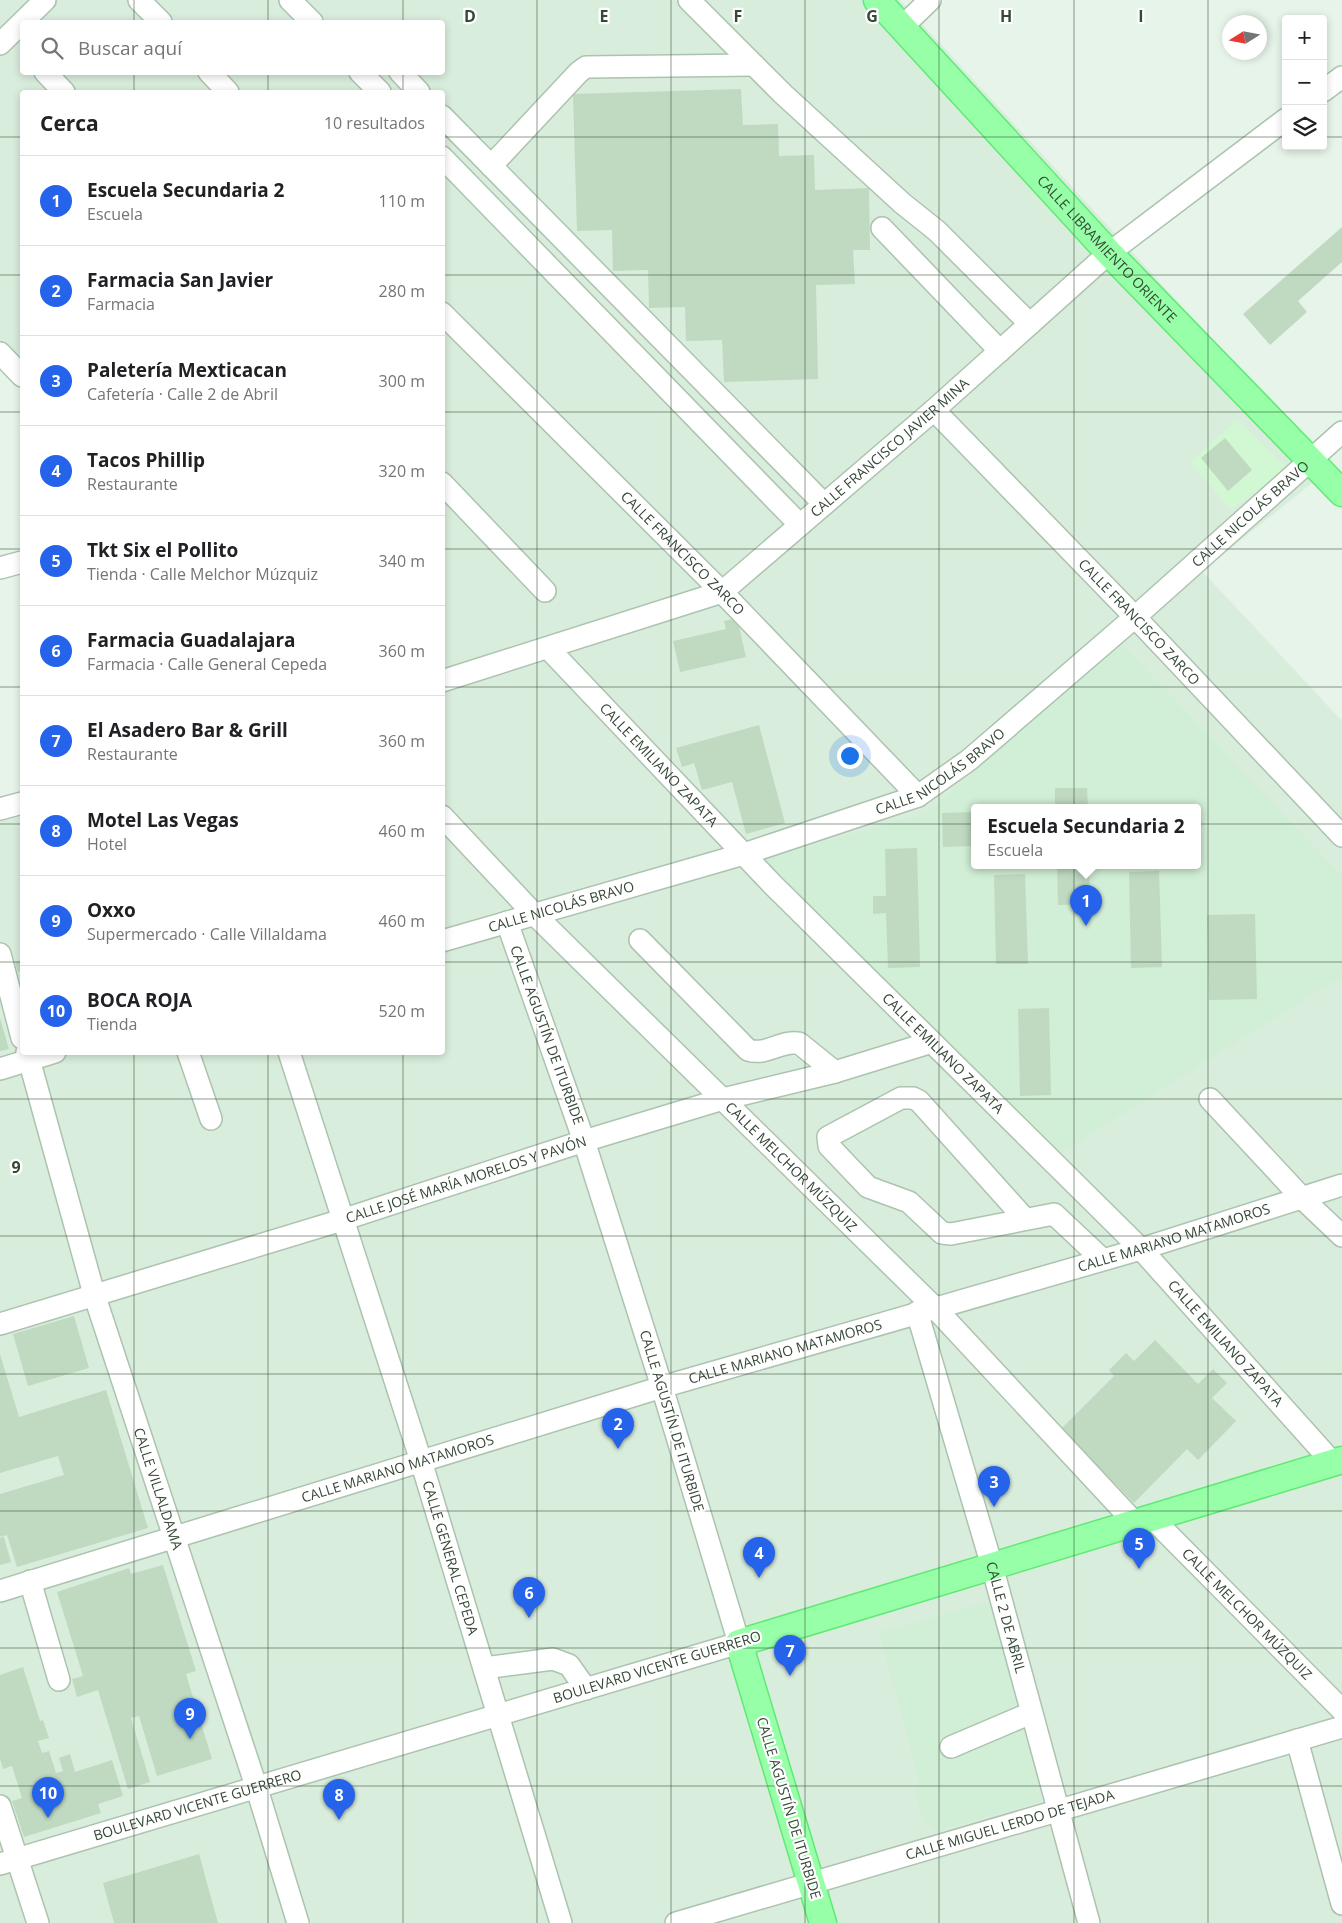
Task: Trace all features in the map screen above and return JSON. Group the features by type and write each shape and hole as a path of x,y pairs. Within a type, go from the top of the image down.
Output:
{"main road":[{"name":"CALLE LIBRAMIENTO ORIENTE","path":"877,0 1109,253 1342,493"},
{"name":"BOULEVARD VICENTE GUERRERO","path":"739,1643 1337,1462"},
{"name":"CALLE AGUSTÍN DE ITURBIDE","path":"739,1643 823,1923"}],"street":[{"path":"20,20 45,0"},
{"path":"139,0 159,20"},
{"path":"290,0 310,20"},
{"path":"689,0 754,65 902,203 937,231 1030,324"},
{"path":"902,27 930,0"},
{"path":"4,33 20,20"},
{"path":"491,166 579,72 586,67 754,65"},
{"path":"48,75 62,90"},
{"path":"212,75 226,90"},
{"path":"363,75 378,90"},
{"path":"403,75 417,90"},
{"path":"1327,88 1342,77"},
{"path":"445,119 824,504"},
{"name":"CALLE FRANCISCO JAVIER MINA","path":"445,680 722,592 934,410 1109,253 1282,123"},
{"path":"445,160 800,525"},
{"path":"882,228 1000,351"},
{"name":"CALLE FRANCISCO ZARCO","path":"445,316 722,592 918,796"},
{"path":"0,354 20,374"},
{"name":"CALLE FRANCISCO ZARCO","path":"934,410 1135,617 1342,836"},
{"name":"CALLE NICOLÁS BRAVO","path":"445,940 744,854 918,796 969,760 1135,617 1342,432"},
{"path":"445,486 545,591"},
{"path":"0,568 20,563"},
{"name":"CALLE EMILIANO ZAPATA","path":"548,648 744,854 1141,1249 1337,1462"},
{"path":"0,809 20,804"},
{"name":"CALLE MELCHOR MÚZQUIZ","path":"445,819 534,914 722,1099 926,1310 1342,1710"},
{"name":"CALLE AGUSTÍN DE ITURBIDE","path":"507,922 584,1141 662,1387 739,1643"},
{"path":"640,940 748,1050 756,1052 767,1051 792,1042 799,1043 835,1072"},
{"path":"0,954 20,1030"},
{"name":"CALLE JOSÉ MARÍA MORELOS Y PAVÓN","path":"0,1324 342,1220 584,1141 722,1099 835,1072 932,1042"},
{"path":"189,1055 211,1119"},
{"name":"CALLE GENERAL CEPEDA","path":"290,1055 421,1461 561,1923"},
{"path":"0,1069 28,1056"},
{"name":"CALLE VILLALDAMA","path":"28,1056 94,1294 257,1788 298,1923"},
{"path":"1026,1219 919,1101 913,1098 901,1098 828,1136 829,1146 868,1187 908,1202 945,1234 1026,1219 1049,1214 1059,1216 1102,1259"},
{"path":"1210,1100 1302,1199 1342,1236"},
{"name":"CALLE MARIANO MATAMOROS","path":"0,1592 175,1536 662,1387 1141,1249 1342,1185"},
{"name":"CALLE 2 DE ABRIL","path":"926,1310 1031,1713 1089,1923"},
{"path":"30,1582 59,1680"},
{"name":"BOULEVARD VICENTE GUERRERO","path":"8,1862 739,1643"},
{"path":"484,1668 553,1659 569,1665 586,1689"},
{"path":"951,1747 1031,1713"},
{"name":"CALLE MIGUEL LERDO DE TEJADA","path":"676,1923 1342,1727"},
{"path":"1297,1740 1342,1904"},
{"path":"0,1806 8,1862 38,1923"}],"shaded area":[{"path":"0,0 900,0 1331,468 1202,571 1342,721 1342,1923 0,1923 0,801 20,795 20,1055 445,1055 445,90 20,90 20,365 0,344"},
{"path":"1237,420 1289,469 1231,509 1190,462"},
{"path":"1121,643 1342,876 1342,976 1056,1156 765,859 928,812"},
{"path":"990,1602 1042,1801 933,1832 931,1826 925,1827 914,1786 920,1785 879,1632"}],"building":[{"path":"741,89 743,125 778,124 779,156 814,155 815,190 869,188 870,250 853,250 855,284 816,285 818,379 724,382 722,340 686,341 685,307 649,308 648,270 613,271 612,230 577,231 573,94"},
{"path":"1342,227 1342,262 1298,301 1307,312 1270,345 1243,314"},
{"path":"1225,438 1252,470 1228,491 1201,458"},
{"path":"737,618 746,657 680,672 673,641 726,629 724,621"},
{"path":"759,725 785,823 746,834 732,782 702,790 694,763 682,767 676,748"},
{"path":"1055,788 1087,788 1088,804 1055,804"},
{"path":"971,812 971,846 943,847 942,813"},
{"path":"917,848 920,967 888,968 886,913 873,914 873,896 886,896 885,849"},
{"path":"1057,869 1089,869 1090,904 1058,905"},
{"path":"1159,871 1162,967 1131,968 1129,872"},
{"path":"1025,874 1028,964 996,964 994,875"},
{"path":"1255,914 1257,999 1209,1000 1207,915"},
{"path":"20,961 20,972 18,972 15,962"},
{"path":"1049,1008 1051,1095 1020,1096 1018,1009"},
{"path":"0,1018 9,1049 0,1051"},
{"path":"74,1316 89,1368 28,1386 13,1334"},
{"path":"1155,1340 1198,1384 1213,1369 1227,1383 1212,1398 1236,1421 1198,1460 1187,1449 1134,1503 1061,1429 1114,1376 1109,1370 1126,1353 1134,1361"},
{"path":"0,1354 19,1417 106,1390 148,1528 17,1567 7,1535 1,1537 0,1535 0,1494 64,1475 58,1456 0,1473"},
{"path":"4,1537 11,1562 0,1565 0,1538"},
{"path":"163,1565 196,1671 186,1674 212,1759 157,1776 139,1716 131,1718 150,1782 128,1789 98,1690 77,1697 72,1679 83,1676 57,1592 129,1568 131,1574"},
{"path":"23,1667 40,1721 43,1720 49,1738 38,1741 42,1753 49,1751 56,1773 63,1771 59,1758 70,1754 75,1772 112,1760 123,1796 98,1804 101,1813 24,1837 12,1801 22,1798 12,1766 3,1769 0,1759 0,1675"},
{"path":"199,1854 218,1923 114,1923 103,1883"}],"place":[{"name":"Escuela Secundaria 2","path":"1086,926"},
{"name":"Farmacia San Javier","path":"618,1449"},
{"name":"Paletería Mexticacan","path":"994,1507"},
{"name":"Tkt Six el Pollito","path":"1139,1569"},
{"name":"Tacos Phillip","path":"759,1578"},
{"name":"Farmacia Guadalajara","path":"529,1618"},
{"name":"El Asadero Bar & Grill","path":"790,1676"},
{"name":"Oxxo","path":"190,1739"},
{"name":"BOCA ROJA","path":"48,1818"},
{"name":"Motel Las Vegas","path":"339,1820"}]}
